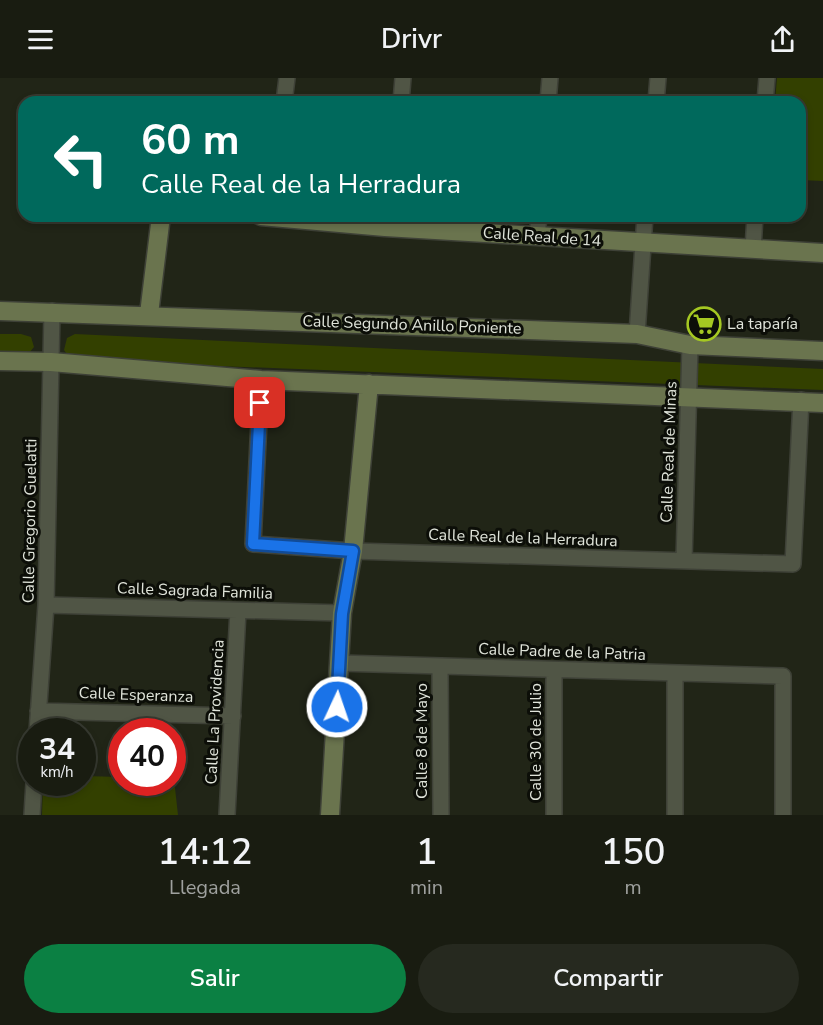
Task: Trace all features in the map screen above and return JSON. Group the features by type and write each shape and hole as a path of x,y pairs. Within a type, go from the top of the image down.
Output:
{"main road":[{"path":"149,314 160,222"},
{"name":"Calle Real de 14","path":"386,222 537,237 823,253"},
{"name":"Calle Segundo Anillo Poniente","path":"0,310 637,334 690,345 823,351"},
{"path":"0,361 51,362 261,380 801,400 823,403"},
{"path":"330,815 342,614 353,551 369,384"}],"street":[{"path":"285,96 287,78"},
{"path":"402,96 404,78"},
{"path":"548,96 550,78"},
{"path":"656,96 658,78"},
{"path":"766,96 767,78"},
{"path":"537,237 538,222"},
{"path":"637,334 644,222"},
{"path":"753,249 755,222"},
{"name":"Calle Gregorio Guelatti","path":"38,718 46,605 52,311"},
{"name":"Calle Real de Minas","path":"684,561 690,345"},
{"name":"Calle Real de la Herradura","path":"261,380 253,544 353,551 794,564 801,400"},
{"name":"Calle Sagrada Familia","path":"46,605 342,614"},
{"name":"Calle La Providencia","path":"227,815 238,611"},
{"name":"Calle Padre de la Patria","path":"339,663 783,676 783,815"},
{"name":"Calle 8 de Mayo","path":"440,666 441,815"},
{"name":"Calle 30 de Julio","path":"554,670 554,815"},
{"path":"675,674 675,815"},
{"name":"Calle Esperanza","path":"38,711 232,716"},
{"path":"32,815 33,796"}],"green space":[{"path":"777,78 823,78 823,181 806,180 806,96 776,96"},
{"path":"0,334 21,334 31,337 34,347 29,353 0,354"},
{"path":"75,334 823,369 823,390 71,360 64,350 67,338"},
{"path":"96,776 108,777 108,796 176,796 178,815 42,815 43,796 96,796"}],"place":[{"name":"La taparía","path":"704,324"}],"route":[{"path":"260,403 253,544 353,551 342,614 337,707"}]}
